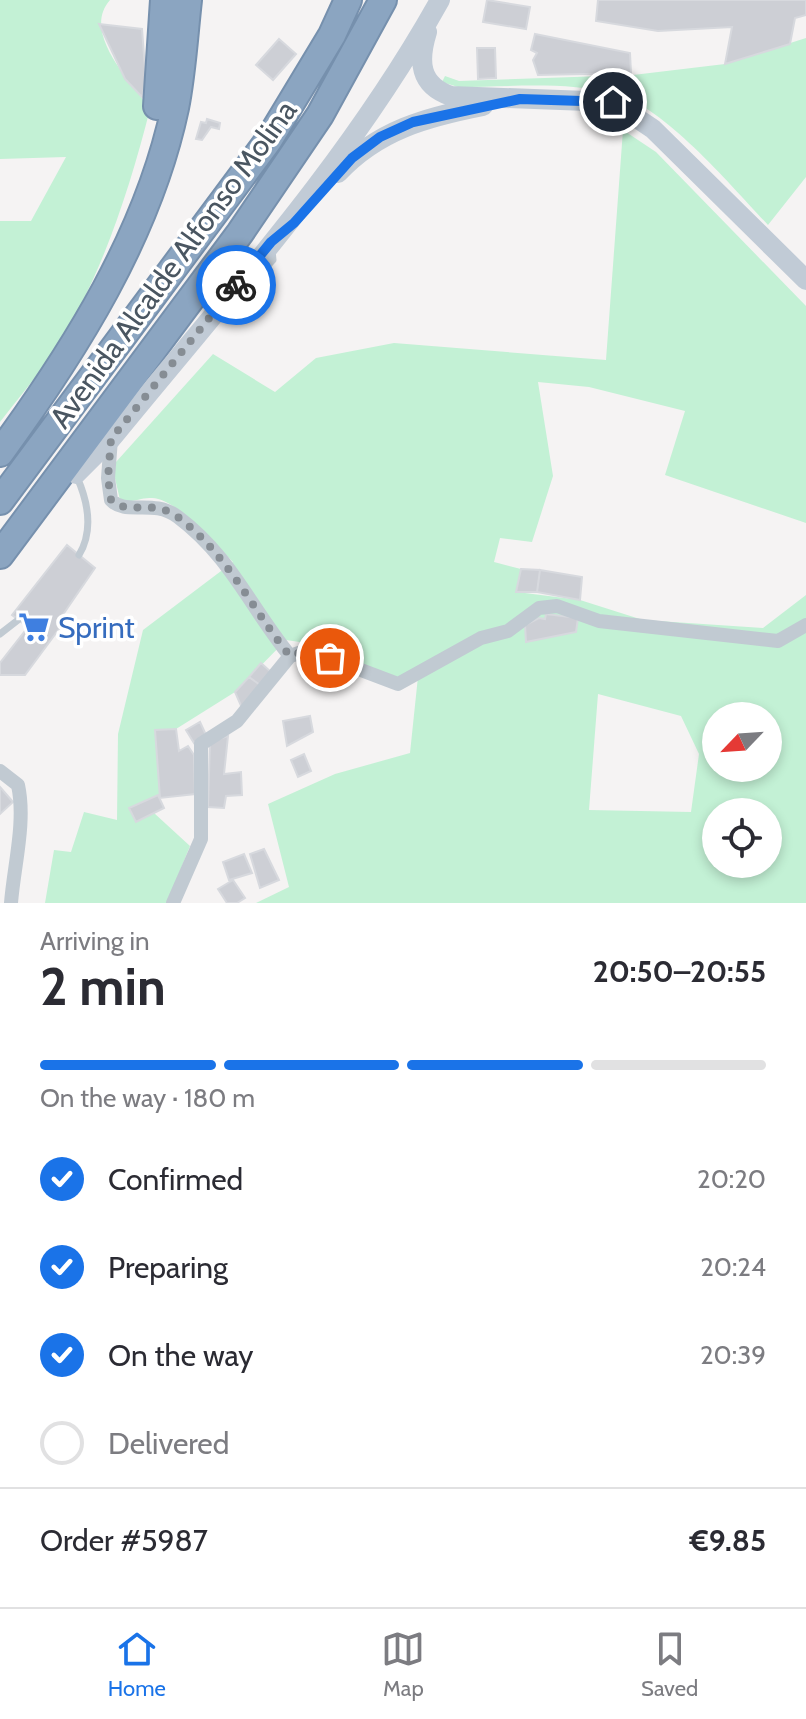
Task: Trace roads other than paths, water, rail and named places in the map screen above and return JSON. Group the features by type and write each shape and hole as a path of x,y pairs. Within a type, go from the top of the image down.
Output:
{"highway":[{"path":"131,239 160,90 164,0"},
{"path":"0,453 47,389 93,312 131,239 175,109 188,0"},
{"name":"Avenida Alcalde Alfonso Molina","path":"0,501 268,141 332,35 348,0"},
{"name":"Avenida Alcalde Alfonso Molina","path":"0,555 240,233 320,115 383,0"},
{"path":"17,533 48,511 325,134 376,53 402,0"}],"main road":[{"name":"Avenida Alcalde Alfonso Molina","path":"76,474 111,439 271,242 371,109 436,6"},
{"path":"436,6 421,62 432,86 451,96 613,102 653,129 806,280"},
{"path":"271,242 294,223 352,158 380,137 413,122 520,99"}],"street":[{"path":"111,439 108,478 111,500 126,509 152,506 177,516 237,576 267,628 290,656"},
{"path":"173,903 201,839 201,744 237,721 290,656 308,650 398,684 481,638 508,631 539,608 557,606 599,621 778,641 806,625"},
{"path":"0,771 18,785 23,813 11,903"}],"lane":[{"path":"76,474 89,503 86,544 79,555"},
{"path":"0,634 18,620"}],"place":[{"name":"Sprint","path":"34,627"}]}
